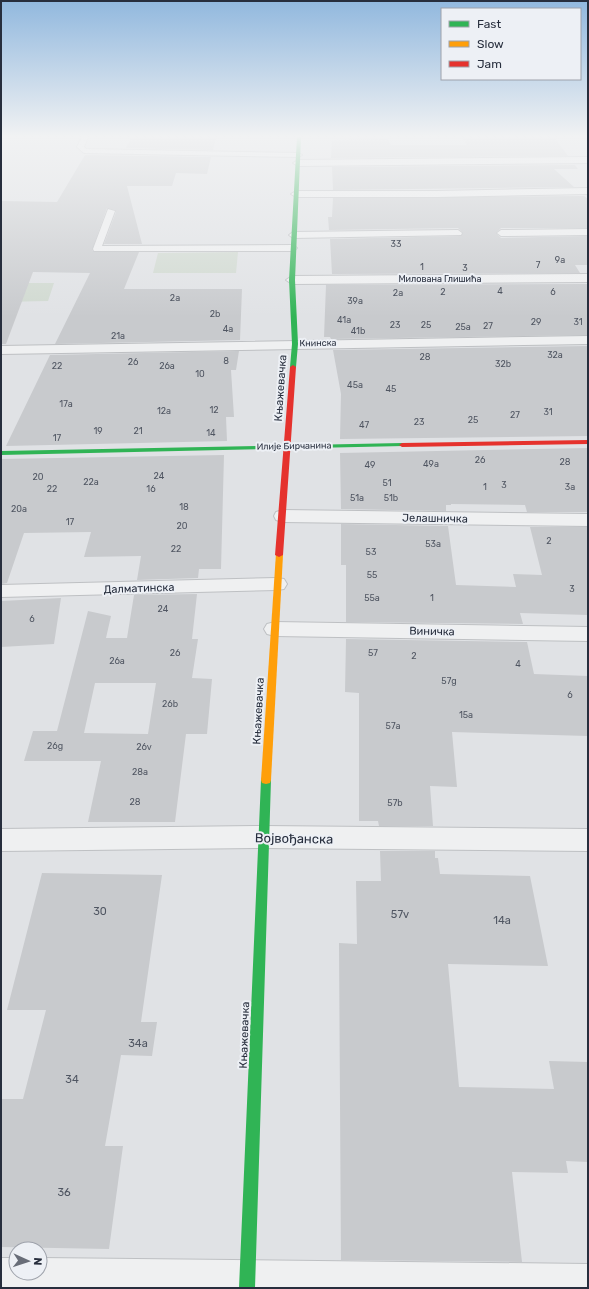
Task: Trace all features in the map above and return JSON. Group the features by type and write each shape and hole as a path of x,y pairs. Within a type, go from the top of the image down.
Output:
{"main road":[{"name":"Књажевачка","path":"248,1283 262,838 277,584 288,446 294,344 292,280 296,197"},
{"name":"Илије Бирчанина","path":"1,453 288,446 588,442"}],"street":[{"name":"Милована Глишића","path":"292,280 588,278"},
{"name":"Книнска","path":"1,350 588,340"},
{"name":"Јелашничка","path":"283,516 588,520"},
{"name":"Далматинска","path":"1,591 277,584"},
{"name":"Виничка","path":"275,629 588,634"},
{"name":"Војвођанска","path":"1,840 262,838 588,840"},
{"path":"1,1277 248,1283 588,1283"}],"lane":[{"path":"111,211 97,249 293,248"},
{"path":"501,233 588,232"},
{"path":"293,235 458,233"}],"shaded area":[{"path":"238,252 236,273 153,273 158,253"},
{"path":"1,273 14,283 54,283 48,301 1,302"}],"building":[{"path":"60,197 130,197 142,244 104,244 116,212 115,210 107,208 92,250 94,252 139,252 124,289 242,289 240,340 55,344 90,273 33,272 6,344 1,344 1,201 57,202"},
{"path":"586,197 588,199 588,228 501,228 496,233 501,238 588,236 588,265 575,265 580,273 332,274 330,239 461,236 463,233 458,228 329,230 328,217 332,217 333,198"},
{"path":"587,284 588,335 331,339 330,337 324,337 326,285"},
{"path":"588,346 588,436 340,439 341,394 333,350"},
{"path":"239,351 236,370 231,370 234,417 226,417 227,441 6,446 50,355"},
{"path":"588,448 588,512 527,512 525,505 451,504 446,505 446,511 341,509 340,453"},
{"path":"224,455 221,569 199,569 198,578 137,580 141,556 84,557 91,532 24,533 7,583 1,584 1,459"},
{"path":"341,524 448,526 456,585 516,587 513,574 542,575 530,527 588,527 588,615 520,613 523,624 346,622 346,565 341,565"},
{"path":"197,594 192,639 198,639 192,678 212,679 207,734 186,734 175,822 88,822 101,761 24,761 33,731 57,731 88,611 111,616 106,638 127,638 134,595","holes":["95,683 156,683 148,734 84,733"]},
{"path":"61,598 54,644 1,647 1,601"},
{"path":"346,639 527,642 534,674 588,676 588,736 452,732 457,787 430,786 433,826 379,826 378,821 359,821 359,693 345,692"},
{"path":"380,851 435,851 435,858 438,858 440,874 530,876 548,966 448,964 459,1087 554,1089 549,1061 588,1062 588,1162 566,1161 568,1173 512,1172 522,1262 341,1260 339,943 357,944 356,881 381,881"},
{"path":"42,873 162,875 141,1022 157,1022 152,1056 121,1055 105,1146 123,1146 109,1249 48,1248 48,1241 8,1241 8,1247 1,1247 1,1099 23,1099 46,1010 7,1010"}],"traffic: fast":[{"path":"293,367 295,344 292,280 296,197"},
{"path":"1,453 402,445"},
{"path":"247,1288 266,780"}],"traffic: slow":[{"path":"266,780 279,555"}],"traffic: jam":[{"path":"279,555 293,367"},
{"path":"402,445 588,442"}]}
